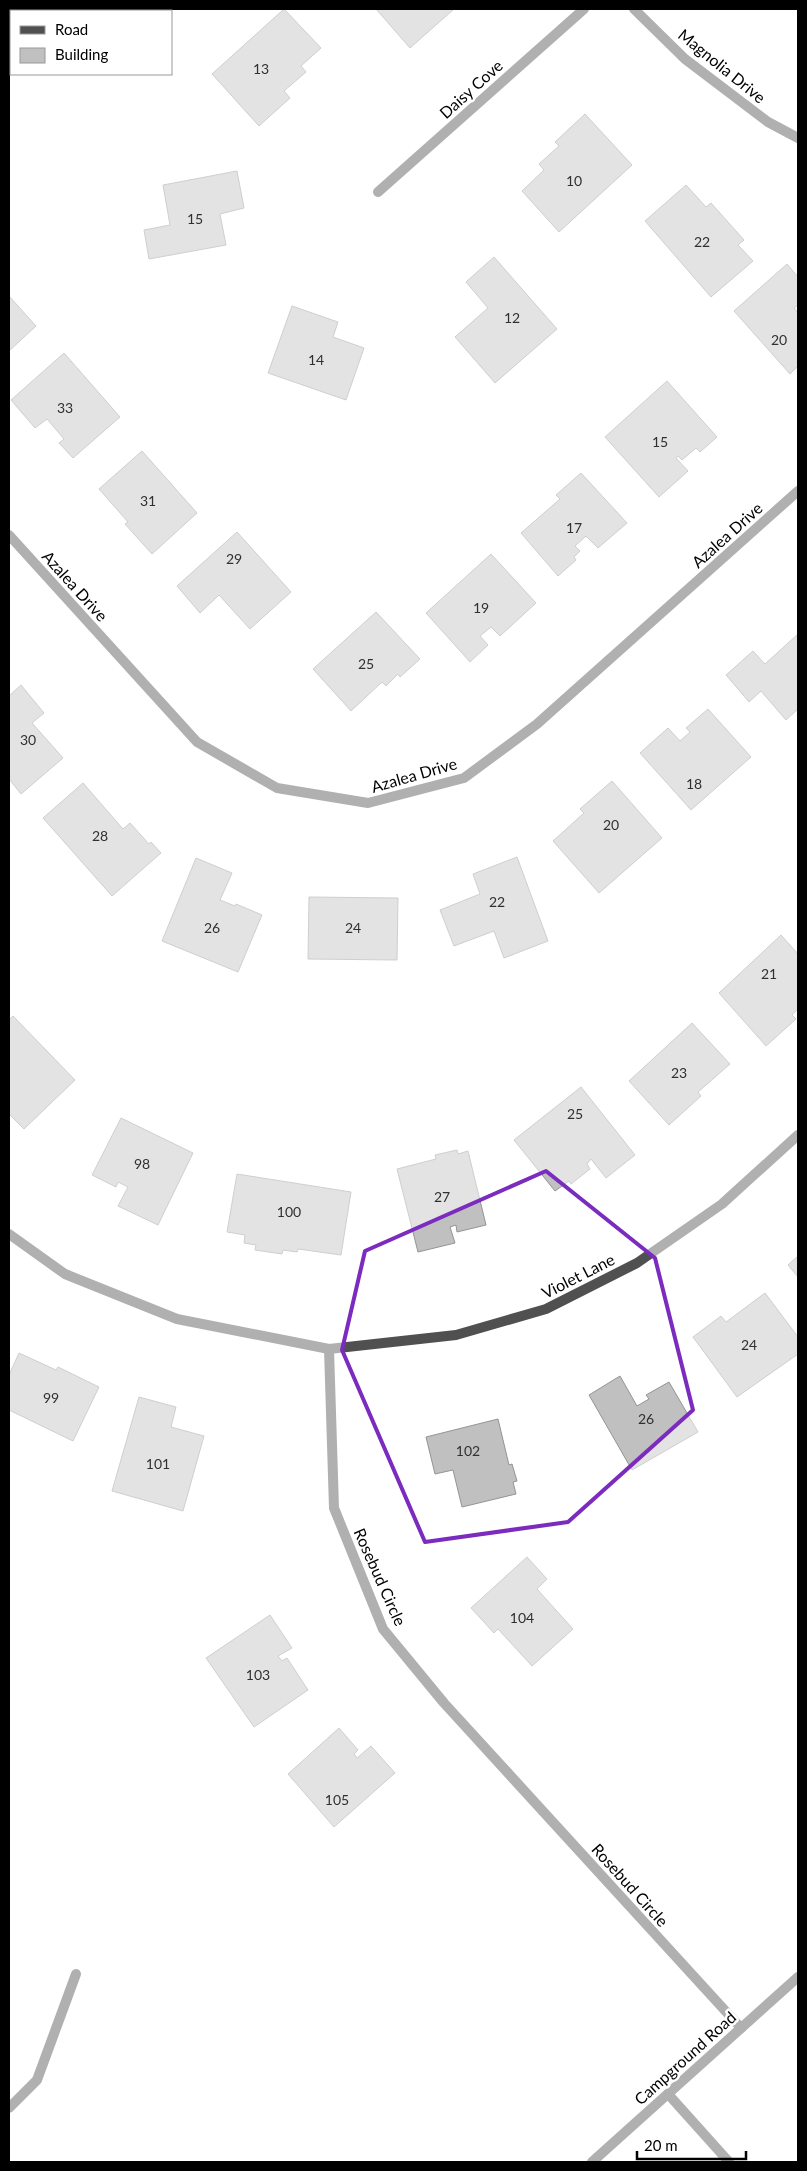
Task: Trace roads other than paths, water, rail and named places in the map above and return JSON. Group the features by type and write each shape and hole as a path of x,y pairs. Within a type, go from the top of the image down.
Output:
{"street":[{"name":"Daisy Cove","path":"378,192 584,9"},
{"name":"Magnolia Drive","path":"634,9 685,59 768,122 798,138"},
{"name":"Azalea Drive","path":"9,535 197,742 276,788 368,804 464,778 538,724 798,491"},
{"name":"Violet Lane","path":"329,1349 456,1335 546,1309 637,1263 722,1204 798,1135"},
{"path":"9,1234 65,1274 177,1319 329,1349"},
{"name":"Rosebud Circle","path":"329,1349 334,1508 383,1629 444,1703 741,2028"},
{"path":"9,2108 37,2080 76,1974"},
{"name":"Campground Road","path":"592,2162 798,1977"},
{"path":"668,2094 729,2162"}]}
